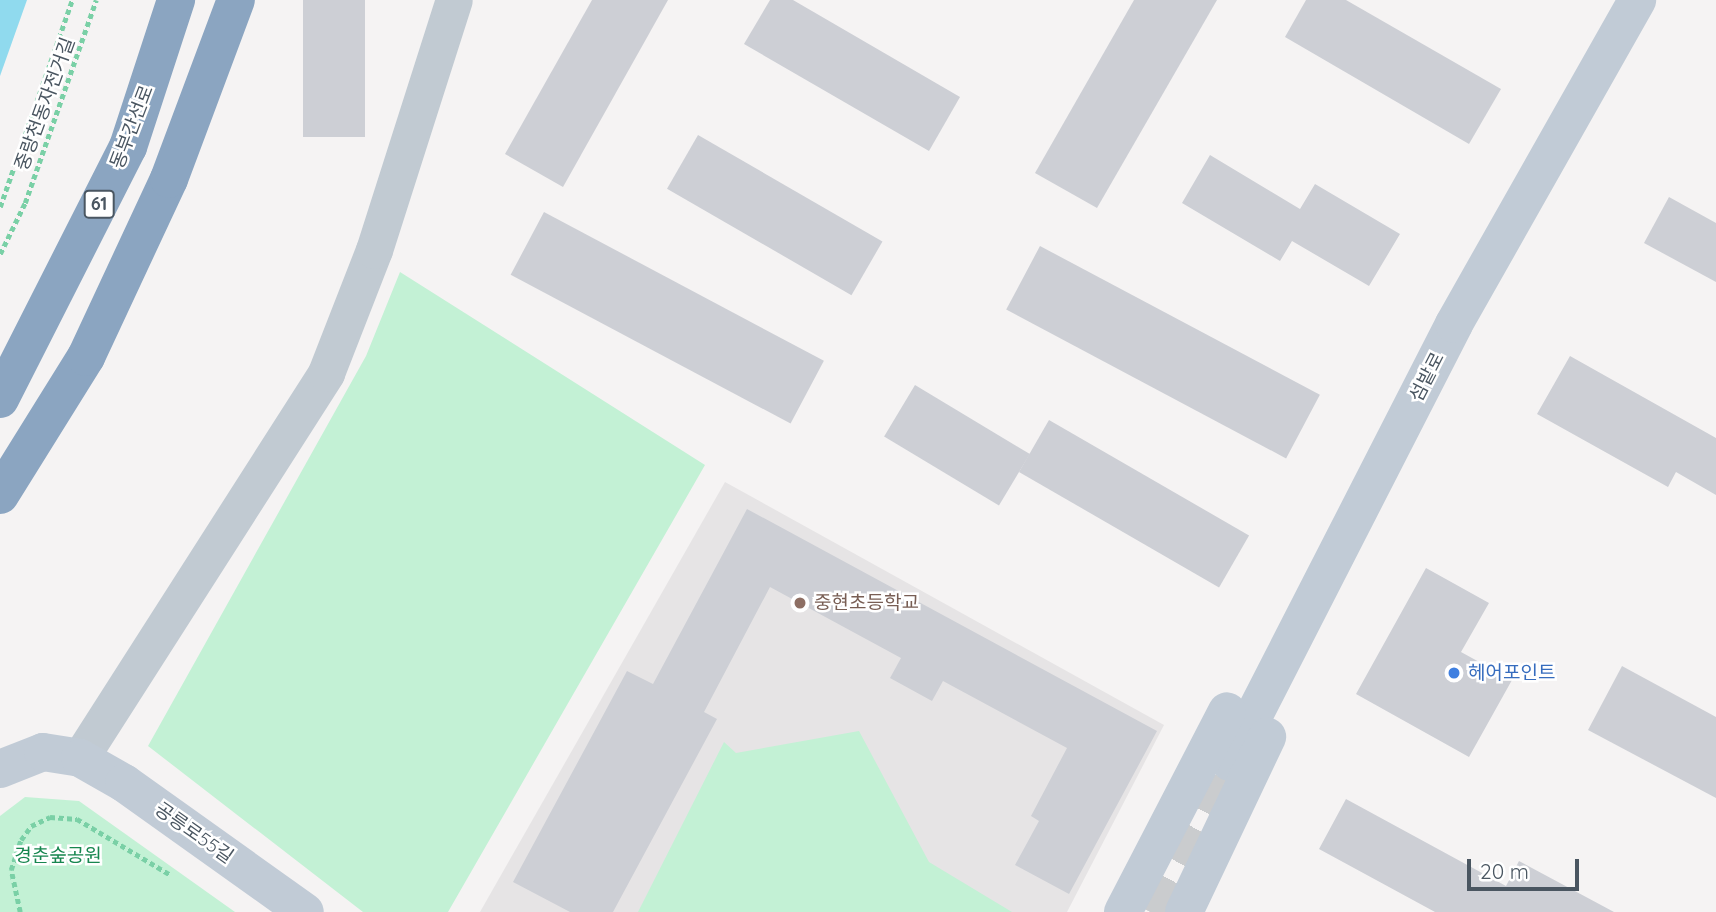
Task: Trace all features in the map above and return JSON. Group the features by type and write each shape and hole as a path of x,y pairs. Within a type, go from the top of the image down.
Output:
{"highway":[{"name":"동부간선로","path":"0,400 128,147 176,0"},
{"path":"0,495 86,356 169,179 236,0"}],"main road":[{"name":"섬밭로","path":"1230,762 1454,324 1637,0"},
{"path":"1123,912 1408,361 1454,324"},
{"path":"1184,912 1284,703 1459,372 1454,324"},
{"path":"0,769 43,752 80,758"},
{"name":"공릉로55길","path":"80,758 124,783 305,912"}],"street":[{"path":"80,758 326,373 374,250 454,0"}],"path":[{"path":"0,207 72,0"},
{"name":"중랑천동자전거길","path":"0,254 24,203 96,0"},
{"path":"20,912 11,870 20,840 31,826 50,817 77,819 171,874"}],"shaded area":[{"name":"중현초등학교","path":"725,482 1164,725 1067,912 480,912"}],"green space":[{"path":"400,272 705,465 448,912 363,912 148,746 366,356"},
{"path":"859,731 929,862 1012,912 638,912 724,742 736,753"},
{"name":"경춘숲공원","path":"25,797 79,801 235,912 0,912 0,816"}],"water":[{"path":"0,0 27,0 0,76"}],"building":[{"path":"303,0 365,0 365,137 303,137"},
{"path":"592,0 668,0 563,187 505,154"},
{"path":"770,0 793,0 960,97 929,151 744,44"},
{"path":"1134,0 1217,0 1097,208 1035,173"},
{"path":"1306,0 1346,0 1501,89 1469,144 1285,37"},
{"path":"698,135 882,242 851,295 667,189"},
{"path":"1210,155 1300,209 1315,184 1400,234 1369,286 1292,241 1280,261 1182,203"},
{"path":"1669,197 1716,223 1716,282 1644,243"},
{"path":"544,212 824,361 791,424 511,275"},
{"path":"1040,246 1320,395 1286,458 1006,310"},
{"path":"1570,356 1716,438 1716,495 1676,472 1668,487 1537,414"},
{"path":"915,385 1030,454 999,505 884,436"},
{"path":"1049,420 1249,536 1219,587 1019,472"},
{"path":"747,509 1157,731 1069,894 1015,865 1039,821 1031,816 1067,748 943,681 932,701 890,678 901,658 770,587 704,712 717,719 613,912 570,912 513,882 627,671 653,684"},
{"path":"1426,568 1489,603 1461,652 1512,680 1469,757 1356,694"},
{"path":"1622,666 1716,717 1716,798 1588,730"},
{"path":"1346,799 1506,886 1519,861 1614,912 1435,912 1319,849"}],"tunnel":[{"path":"1150,912 1230,762"}],"place":[{"name":"중현초등학교","path":"800,603"},
{"name":"헤어포인트","path":"1454,673"}]}
